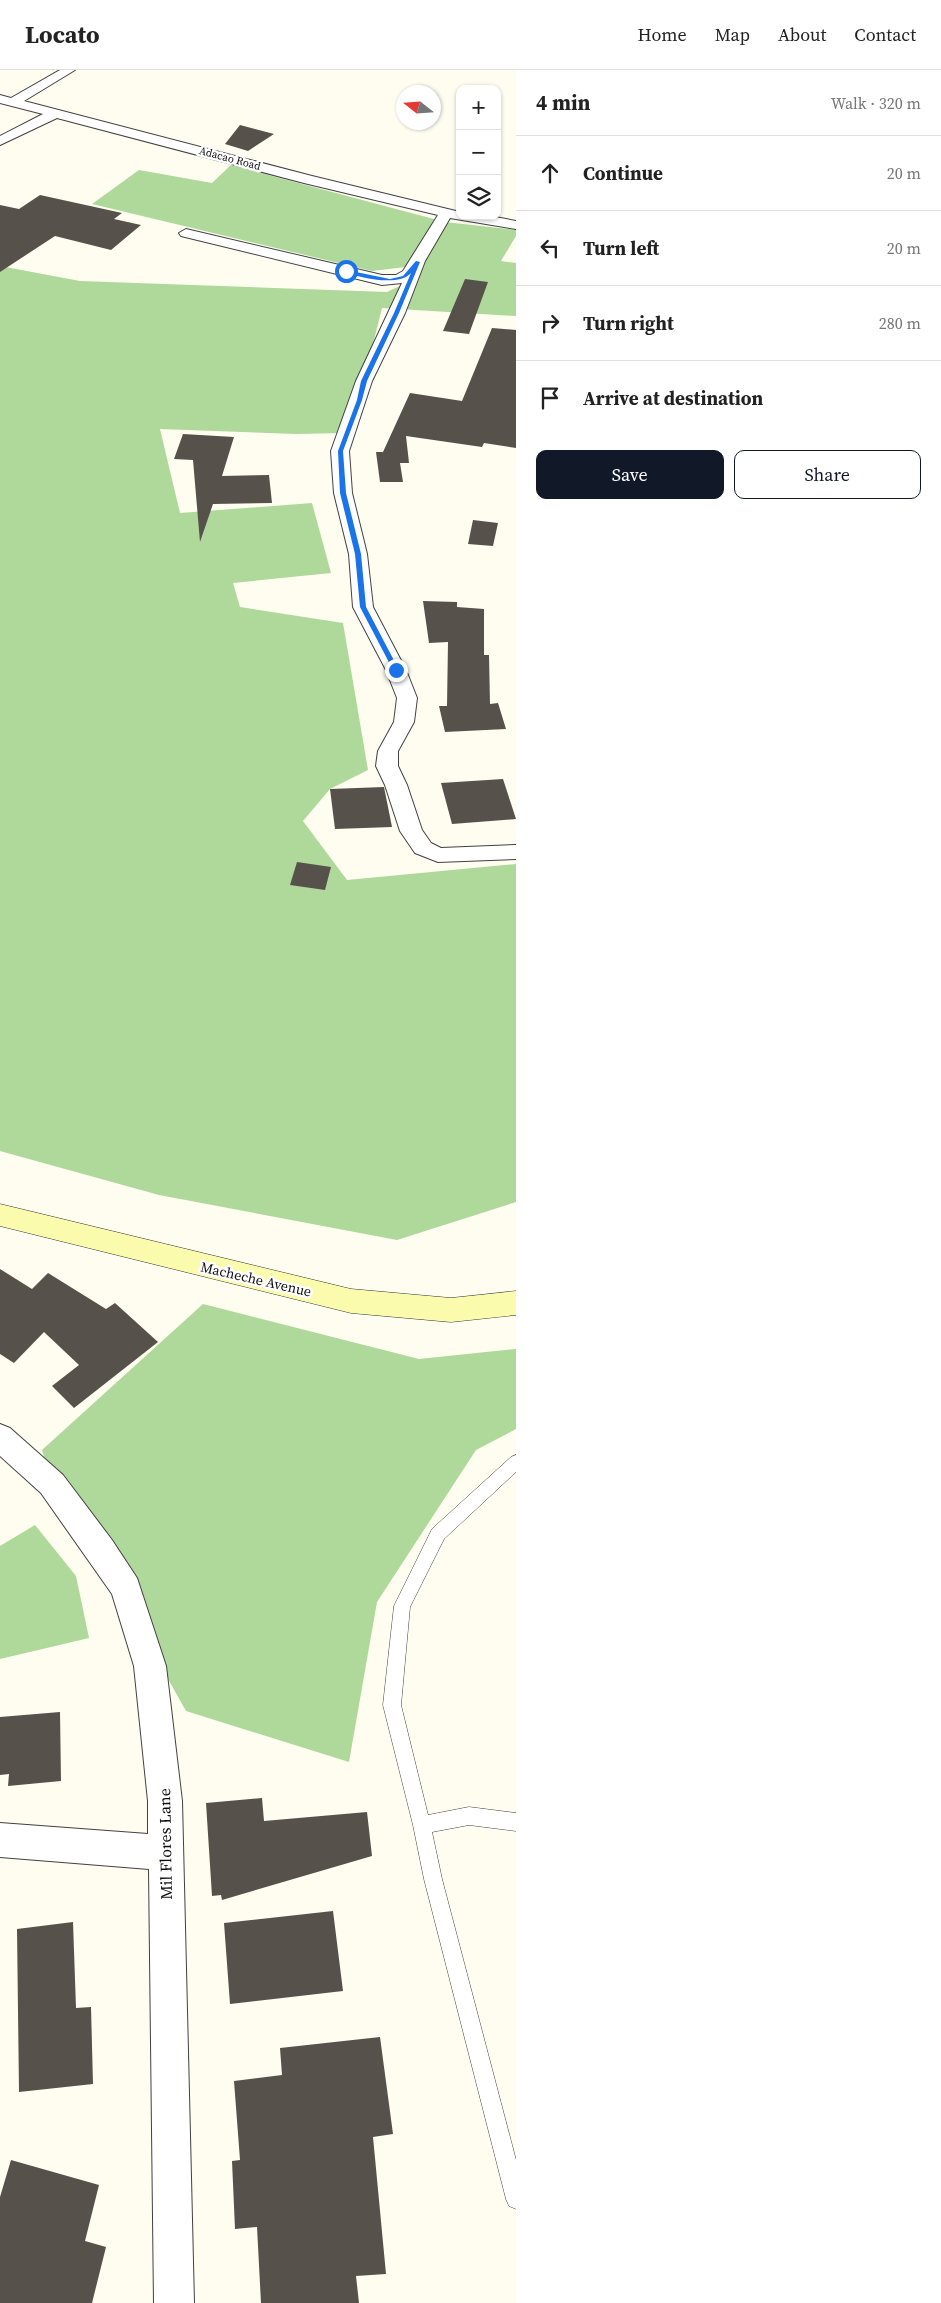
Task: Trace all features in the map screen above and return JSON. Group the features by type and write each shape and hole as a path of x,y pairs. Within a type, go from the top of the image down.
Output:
{"main road":[{"name":"Macheche Avenue","path":"0,1215 351,1301 451,1310 516,1303"}],"street":[{"path":"6,100 69,70"},
{"name":"Adacao Road","path":"6,100 456,215"},
{"path":"0,141 56,113"},
{"path":"186,233 382,280 405,277 456,215"},
{"name":"Adacao Road","path":"486,220 516,225"},
{"path":"418,262 397,313 364,381 340,451 343,493 358,554 363,607 396,670 406,698 404,722 388,750 387,766 396,785 411,831 423,848 438,854 454,855 516,852"},
{"name":"Mil Flores Lane","path":"0,1436 52,1484 78,1516 126,1588 146,1650 154,1692 165,1801 174,2303"},
{"path":"0,1840 166,1853"}],"lane":[{"path":"516,1462 438,1534 402,1606 392,1705 436,1888 516,2199"},
{"path":"422,1825 469,1816 516,1822"}],"green space":[{"path":"231,165 445,222 516,230 516,236 501,261 516,263 516,316 382,308 359,400 344,433 297,434 160,429 180,513 312,503 331,573 233,583 240,607 343,623 368,770 330,789 303,821 347,880 516,864 516,1202 397,1240 159,1195 0,1151 0,266 80,281 387,292 415,279 422,265 372,271 92,204 139,170 212,183"},
{"path":"203,1304 419,1359 516,1349 516,1429 476,1450 377,1602 349,1762 186,1711 139,1627 52,1484 42,1450"},
{"path":"35,1525 76,1576 89,1638 0,1659 0,1546"}],"building":[{"path":"240,125 274,134 248,151 225,144"},
{"path":"40,195 122,213 114,219 141,225 111,250 55,236 0,272 0,205 19,209"},
{"path":"465,279 488,282 469,334 443,331"},
{"path":"492,328 516,330 516,448 484,443 482,447 406,436 409,463 400,463 403,482 380,482 376,452 383,452 410,393 462,401"},
{"path":"183,434 234,437 222,476 269,475 272,503 213,504 200,542 193,460 174,459"},
{"path":"473,520 498,523 493,546 468,544"},
{"path":"423,601 457,602 457,607 484,609 484,655 489,655 490,704 498,703 506,729 445,732 439,706 447,706 448,642 429,643"},
{"path":"503,779 516,819 452,824 441,783"},
{"path":"384,787 392,827 335,829 330,789"},
{"path":"297,862 331,867 325,890 290,885"},
{"path":"0,1269 32,1289 48,1273 106,1309 115,1303 158,1342 74,1408 52,1386 79,1365 44,1332 14,1363 0,1354"},
{"path":"60,1712 61,1781 8,1786 9,1774 0,1775 0,1717"},
{"path":"262,1798 264,1821 367,1812 372,1856 222,1900 221,1895 212,1896 206,1803"},
{"path":"333,1911 343,1991 230,2004 224,1923"},
{"path":"73,1922 76,2008 91,2007 93,2084 19,2092 17,1929"},
{"path":"380,2037 393,2134 373,2137 386,2274 356,2276 359,2303 261,2303 257,2227 235,2229 232,2161 240,2160 234,2081 282,2075 280,2048"},
{"path":"11,2160 99,2185 85,2241 106,2247 92,2303 0,2303 0,2197"}],"route":[{"path":"346,271 382,280 399,279 409,274 418,262 397,313 364,381 340,451 343,493 358,554 363,607 396,670"}]}
